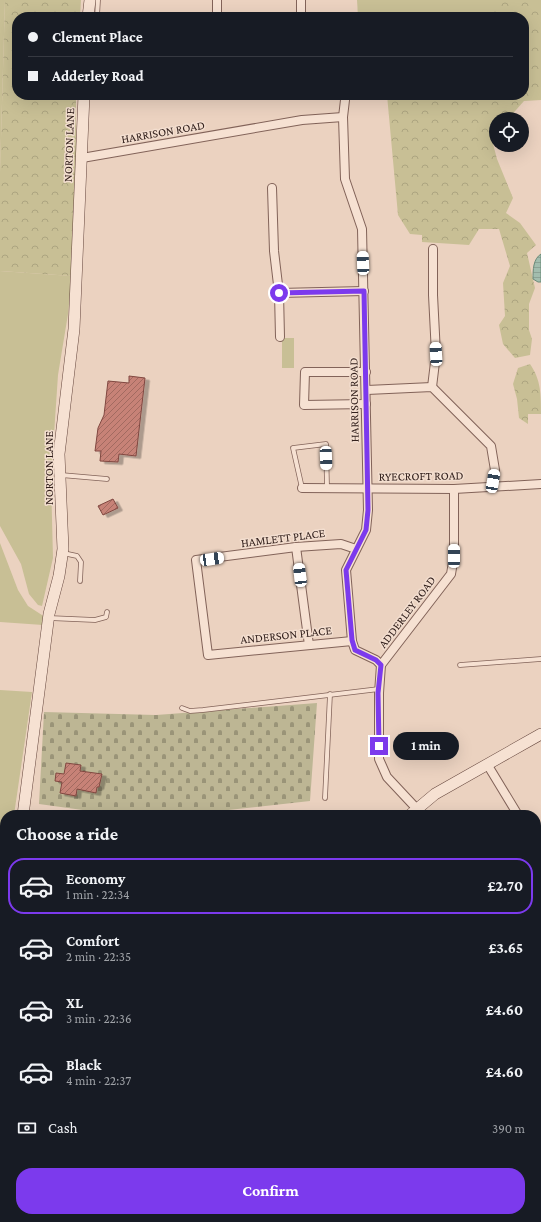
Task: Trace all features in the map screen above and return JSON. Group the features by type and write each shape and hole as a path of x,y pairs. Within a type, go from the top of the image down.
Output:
{"street":[{"path":"89,12 90,0"},
{"path":"217,0 217,12"},
{"path":"301,0 301,12"},
{"name":"NORTON LANE","path":"23,810 49,618 59,576 62,553 59,454 74,329 84,100"},
{"name":"HARRISON ROAD","path":"345,100 343,117 345,180 362,229 367,390 368,510 366,530 346,570 352,640"},
{"name":"HARRISON ROAD","path":"82,158 302,120 343,117"},
{"path":"272,188 274,251 279,293 280,337"},
{"path":"432,387 436,354 433,294 433,249"},
{"path":"279,293 364,291"},
{"path":"366,372 305,372 304,405 366,404"},
{"path":"367,390 432,387 491,446 495,470 491,486"},
{"name":"RYECROFT ROAD","path":"302,488 454,489 541,484"},
{"name":"ADDERLEY ROAD","path":"412,810 387,777 379,759 379,689 381,665 451,574 454,556 454,489"},
{"name":"HAMLETT PLACE","path":"224,653 208,655 196,560 296,547 341,544 356,549"},
{"path":"296,547 309,645"},
{"path":"352,640 355,650 376,660 381,665"},
{"name":"ANDERSON PLACE","path":"224,653 352,640"},
{"path":"414,810 435,794 541,734"},
{"path":"487,764 515,810"}],"lane":[{"path":"97,12 98,0"},
{"path":"302,488 293,448 326,444 327,487"},
{"path":"60,475 107,479"},
{"path":"62,553 77,556 81,562 80,581"},
{"path":"49,618 95,620 106,617 107,612"},
{"path":"460,665 541,659"},
{"path":"182,708 190,711 203,710 379,689"},
{"path":"325,798 330,694"}],"green space":[{"path":"0,0 5,0 0,172"},
{"path":"5,0 81,0 80,12 12,12 12,100 76,100 76,163 72,276 0,271 0,172"},
{"path":"357,0 489,0 489,12 358,12"},
{"path":"489,0 541,0 541,100 524,101 514,112 489,112 489,152 495,152 513,198 506,213 520,223 536,245 527,253 535,288 529,304 529,330 532,339 530,355 515,358 503,344 499,325 505,316 503,283 510,266 499,229 479,229 469,245 422,242 422,235 410,234 398,215 387,100 529,100 529,12 489,12"},
{"path":"0,271 72,276 68,314 58,375 51,479 53,558 42,606 38,605 29,594 21,564 0,526"},
{"path":"282,338 294,338 294,368 282,368"},
{"path":"530,364 534,370 540,388 541,414 528,414 528,424 519,418 517,399 513,384 518,368"},
{"path":"0,543 18,590 28,606 45,617 43,625 0,622"},
{"path":"0,690 32,692 15,810 0,810"},
{"path":"317,703 310,801 228,810 83,810 39,804 44,712 156,715"}],"shaded area":[{"path":"541,254 541,282 538,282 533,279 533,268 536,259"}],"building":[{"path":"129,376 145,378 136,456 119,454 118,462 100,461 101,451 95,451 98,428 104,415 108,381 129,383"},
{"path":"113,499 118,508 103,515 98,506"},
{"path":"66,763 81,765 80,771 102,774 96,793 77,789 76,796 60,793 62,782 55,781 56,773 64,774"}],"route":[{"path":"279,293 364,291 368,510 366,530 346,570 352,640 355,650 376,660 381,665 378,693 379,746"}]}
